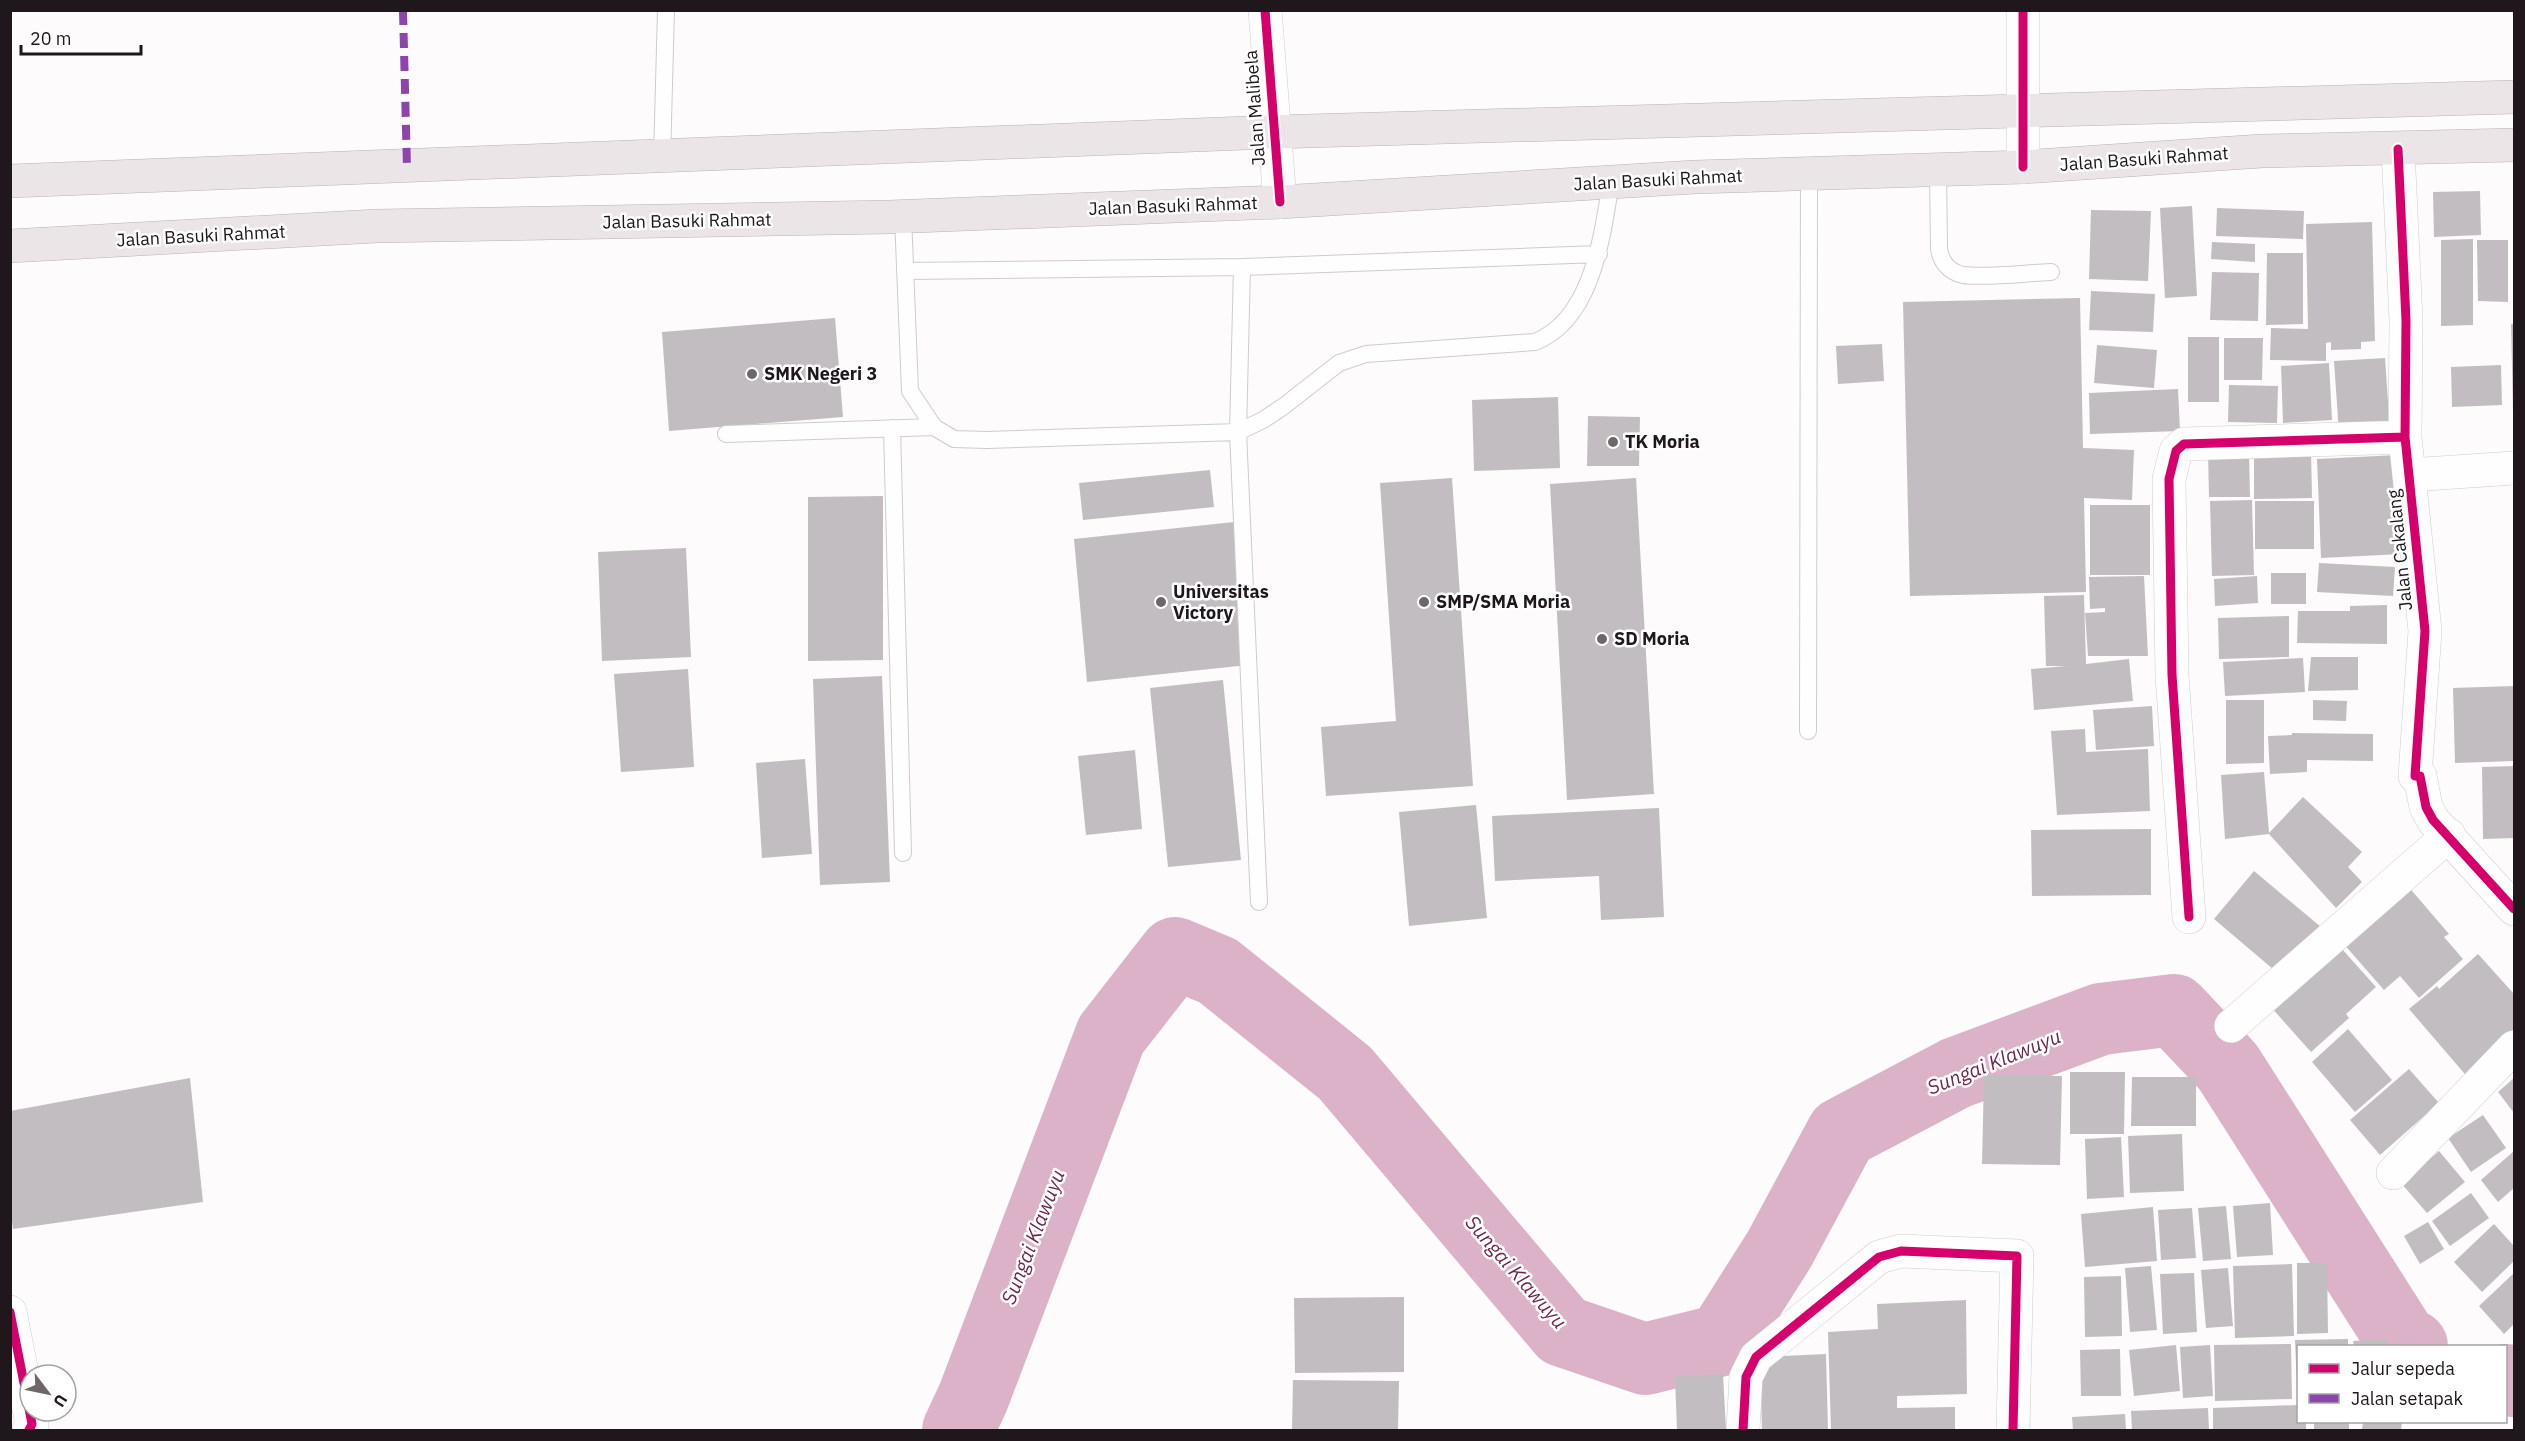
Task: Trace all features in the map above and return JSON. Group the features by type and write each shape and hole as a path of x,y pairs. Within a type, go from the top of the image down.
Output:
{"highway":[{"path":"10,181 662,158 1272,132 2514,98"},
{"name":"Jalan Basuki Rahmat","path":"10,246 377,226 903,216 1280,202 1611,182 2023,167 2262,151 2514,145"}],"street":[{"name":"Jalan Malibela","path":"1265,10 1272,132 1280,202"},
{"path":"2023,10 2023,167"},
{"name":"Jalan Cakalang","path":"2398,149 2406,320 2405,437 2425,631 2415,776 2420,776 2426,807 2514,909"},
{"path":"2189,917 2172,675 2169,479 2176,451 2184,444 2405,437"},
{"path":"2410,475 2514,468"},
{"path":"2231,1026 2448,835"},
{"path":"2393,1173 2514,1047"},
{"path":"1743,1431 1746,1377 1756,1357 1879,1257 1901,1251 2017,1256 2013,1431"},
{"path":"10,1312 32,1424 29,1431"}],"lane":[{"path":"662,158 666,10"},
{"path":"1938,170 1939,249 1941,259 1946,265 1962,274 2051,272"},
{"path":"1808,731 1809,173"},
{"path":"903,216 910,391 934,427 954,439 987,440 1238,432 1263,420 1284,406 1339,363 1366,354 1535,342 1557,331 1575,307 1599,254 1611,182"},
{"path":"904,271 1242,267 1599,254"},
{"path":"1242,267 1238,432 1259,902"},
{"path":"726,434 934,427"},
{"path":"892,428 903,853"}],"building":[{"path":"2480,191 2481,235 2434,237 2433,192"},
{"path":"2192,206 2197,296 2165,298 2160,208"},
{"path":"2217,208 2304,211 2303,239 2216,236"},
{"path":"2091,210 2151,211 2148,281 2089,279"},
{"path":"2372,222 2375,341 2361,342 2361,349 2331,350 2331,342 2326,343 2326,361 2270,360 2271,328 2308,329 2306,224"},
{"path":"2473,239 2473,325 2441,326 2441,240"},
{"path":"2477,240 2508,240 2508,302 2478,301"},
{"path":"2212,242 2255,244 2255,262 2211,259"},
{"path":"2267,253 2303,253 2303,324 2266,325"},
{"path":"2212,272 2259,273 2258,321 2210,320"},
{"path":"2091,291 2155,294 2153,332 2089,330"},
{"path":"2080,298 2083,448 2134,450 2132,500 2084,498 2086,592 1910,596 1903,302"},
{"name":"SMK Negeri 3","path":"835,318 843,417 669,431 662,332"},
{"path":"2511,324 2514,324 2514,413 2513,413"},
{"path":"2188,337 2219,337 2219,402 2188,402"},
{"path":"2224,338 2263,338 2262,380 2224,380"},
{"path":"1882,344 1884,381 1838,384 1836,346"},
{"path":"2097,345 2157,350 2154,388 2094,383"},
{"path":"2385,358 2390,430 2339,433 2334,361"},
{"path":"2329,363 2332,420 2283,423 2281,366"},
{"path":"2501,365 2502,405 2452,407 2451,367"},
{"path":"2229,385 2278,386 2277,423 2228,422"},
{"path":"2178,389 2180,431 2090,434 2089,393"},
{"path":"1558,397 1560,468 1474,471 1472,400"},
{"name":"TK Moria","path":"1588,416 1640,417 1639,466 1587,466"},
{"path":"2311,450 2312,498 2254,499 2254,451"},
{"path":"2249,451 2250,497 2209,497 2208,452"},
{"path":"2398,455 2402,554 2321,558 2317,459"},
{"path":"1210,470 1214,507 1083,520 1079,483"},
{"name":"SMP/SMA Moria","path":"1452,478 1473,786 1326,796 1321,727 1396,721 1380,483"},
{"name":"SD Moria","path":"1636,478 1654,794 1567,800 1550,484"},
{"path":"883,496 883,660 808,661 808,497"},
{"path":"2252,500 2254,575 2212,576 2210,501"},
{"path":"2255,501 2314,501 2314,549 2255,549"},
{"path":"2090,505 2150,505 2150,575 2090,575"},
{"name":"Universitas Victory","path":"1234,522 1248,665 1087,682 1074,539"},
{"path":"686,548 691,657 602,661 598,552"},
{"path":"2319,563 2395,567 2393,596 2317,592"},
{"path":"2271,573 2306,573 2306,604 2271,604"},
{"path":"2144,576 2148,656 2088,656 2085,613 2105,612 2105,608 2090,609 2089,577"},
{"path":"2257,576 2258,603 2215,606 2214,579"},
{"path":"2084,595 2086,664 2129,659 2133,701 2034,710 2031,669 2066,666 2046,666 2044,596"},
{"path":"2387,605 2387,644 2297,643 2298,611 2350,611 2350,606"},
{"path":"2289,616 2289,657 2219,659 2218,618"},
{"path":"2311,657 2358,657 2358,690 2308,691"},
{"path":"2303,658 2305,692 2225,696 2223,662"},
{"path":"688,669 694,767 621,772 614,674"},
{"path":"882,676 890,882 820,885 813,679"},
{"path":"1223,680 1241,860 1168,867 1150,688"},
{"path":"2514,686 2514,761 2455,763 2453,688"},
{"path":"2226,700 2264,700 2264,763 2226,764"},
{"path":"2313,700 2347,701 2346,721 2313,720"},
{"path":"2152,706 2154,746 2096,750 2093,710"},
{"path":"2085,729 2086,752 2148,749 2150,811 2057,815 2051,731"},
{"path":"2292,733 2373,734 2373,761 2307,760 2307,772 2270,774 2268,736 2292,735"},
{"path":"1135,750 1142,829 1086,835 1078,756"},
{"path":"805,759 812,854 762,858 756,763"},
{"path":"2514,766 2514,838 2483,839 2482,767"},
{"path":"2264,772 2269,833 2303,797 2362,852 2348,867 2362,882 2336,908 2269,834 2225,839 2221,775"},
{"path":"1476,805 1487,918 1409,926 1399,812"},
{"path":"1659,808 1664,917 1601,920 1599,876 1495,881 1492,816"},
{"path":"2151,829 2151,895 2032,896 2031,830"},
{"path":"2254,871 2321,927 2280,975 2214,919"},
{"path":"2407,885 2449,934 2444,937 2463,959 2419,998 2400,976 2384,990 2342,942"},
{"path":"2342,949 2376,987 2346,1014 2349,1018 2311,1052 2270,1006"},
{"path":"2478,954 2514,994 2514,1040 2470,1080 2409,1009 2437,986 2439,989"},
{"path":"2348,1029 2392,1080 2355,1112 2312,1062"},
{"path":"2409,1069 2439,1103 2380,1155 2350,1120"},
{"path":"2070,1072 2125,1072 2124,1134 2070,1134"},
{"path":"1984,1076 2062,1076 2060,1165 1982,1164"},
{"path":"2132,1077 2196,1077 2196,1126 2131,1126"},
{"path":"190,1078 203,1202 13,1229 10,1206 10,1111"},
{"path":"2514,1078 2514,1113 2498,1092"},
{"path":"2483,1115 2506,1148 2471,1172 2448,1138"},
{"path":"2182,1134 2184,1191 2130,1193 2128,1136"},
{"path":"2121,1137 2124,1197 2087,1199 2085,1139"},
{"path":"2439,1151 2465,1182 2427,1213 2401,1183"},
{"path":"2514,1151 2514,1188 2498,1202 2481,1180"},
{"path":"2471,1193 2489,1218 2450,1246 2432,1221"},
{"path":"2270,1203 2273,1255 2237,1257 2233,1206"},
{"path":"2226,1206 2231,1259 2203,1261 2198,1208"},
{"path":"2153,1207 2157,1261 2085,1267 2081,1214"},
{"path":"2192,1208 2196,1258 2161,1260 2158,1210"},
{"path":"2428,1222 2444,1249 2420,1264 2404,1236"},
{"path":"2494,1224 2514,1246 2514,1261 2482,1292 2454,1262"},
{"path":"2297,1263 2327,1263 2328,1333 2297,1334"},
{"path":"2292,1264 2294,1336 2235,1338 2233,1266"},
{"path":"2151,1266 2157,1330 2130,1332 2125,1268"},
{"path":"2228,1268 2233,1326 2206,1328 2201,1270"},
{"path":"2194,1273 2197,1332 2163,1334 2160,1274"},
{"path":"2514,1273 2514,1324 2504,1334 2479,1306"},
{"path":"2121,1276 2122,1336 2085,1337 2084,1277"},
{"path":"1404,1297 1404,1372 1295,1373 1294,1298"},
{"path":"1966,1300 1967,1394 1897,1396 1897,1408 1955,1407 1955,1430 1831,1430 1828,1332 1878,1329 1877,1304"},
{"path":"2348,1339 2348,1345 2297,1345 2297,1387 2295,1340"},
{"path":"2387,1339 2387,1345 2354,1345 2353,1341"},
{"path":"2291,1344 2292,1399 2215,1401 2214,1345"},
{"path":"2176,1345 2180,1391 2134,1396 2129,1350"},
{"path":"2210,1345 2213,1396 2183,1398 2180,1347"},
{"path":"2120,1349 2121,1396 2081,1396 2080,1350"},
{"path":"1826,1354 1828,1430 1762,1430 1760,1357"},
{"path":"1723,1374 1726,1430 1677,1430 1675,1377"},
{"path":"1293,1380 1399,1381 1398,1430 1292,1430"},
{"path":"2297,1405 2297,1423 2306,1423 2306,1430 2213,1430 2213,1408"},
{"path":"2208,1408 2209,1430 2132,1430 2131,1411"},
{"path":"2125,1414 2126,1430 2073,1430 2072,1417"},
{"path":"2314,1423 2349,1423 2349,1430 2314,1430"},
{"path":"2363,1423 2402,1423 2401,1430 2362,1430"}],"waterway":[{"name":"Sungai Klawuyu","path":"958,1430 973,1398 1111,1035 1175,953 1218,971 1345,1073 1563,1331 1645,1359 1722,1340 1779,1250 1842,1133 1956,1073 2101,1019 2174,1010 2228,1067 2403,1342 2410,1345"},
{"name":"Sungai Klawuyu","path":"2507,1380 2514,1381"}],"marked path":[{"path":"403,10 407,168"}],"cycle path":[{"path":"1265,10 1280,202"},
{"path":"2023,10 2023,167"},
{"path":"2398,149 2406,320 2405,437 2425,631 2415,776 2420,776 2426,807 2433,820 2514,909"},
{"path":"2189,917 2172,675 2169,479 2176,451 2184,444 2405,437"},
{"path":"1743,1430 1746,1377 1756,1357 1879,1257 1901,1251 2017,1256 2013,1430"},
{"path":"10,1312 32,1424 29,1430"}],"place":[{"name":"SMK Negeri 3","path":"752,374"},
{"name":"TK Moria","path":"1613,442"},
{"name":"Universitas Victory","path":"1161,602"},
{"name":"SMP/SMA Moria","path":"1424,602"},
{"name":"SD Moria","path":"1602,639"}]}
